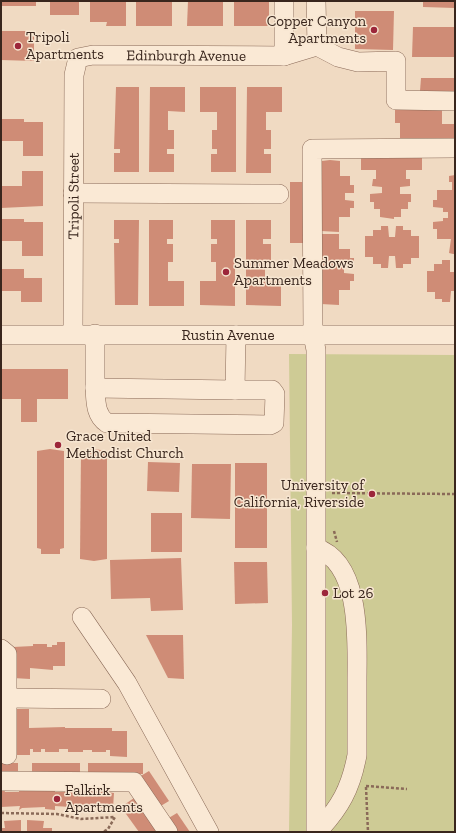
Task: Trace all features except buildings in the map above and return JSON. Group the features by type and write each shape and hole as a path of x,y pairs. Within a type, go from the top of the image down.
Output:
{"street":[{"path":"284,1 284,56"},
{"path":"316,1 317,46 338,57 358,62 396,61 396,100 455,101"},
{"name":"Edinburgh Avenue","path":"78,58 93,55 284,56 317,46"},
{"name":"Tripoli Street","path":"73,334 74,75 78,58"},
{"path":"317,832 316,350 313,335 312,149 455,148"},
{"path":"73,193 279,194"},
{"path":"95,334 95,388 98,414 100,419 107,423 270,425 274,423 275,394 272,390 95,388"},
{"name":"Rustin Avenue","path":"1,335 455,335"},
{"path":"235,390 236,335"},
{"path":"316,548 326,551 335,559 354,600 357,622 357,754 353,776 341,803 317,832"},
{"path":"82,617 127,683 209,832"},
{"path":"1,649 7,654 6,754"},
{"path":"6,698 101,699"},
{"path":"1,781 134,782 168,832"}],"path":[{"path":"327,495 455,494"},
{"path":"353,776 366,786 407,789"},
{"path":"1,813 57,814 81,819 115,817 108,829 103,832"}],"shaded area":[{"name":"University of California, Riverside","path":"289,354 455,355 455,832 289,832 292,625"}],"place":[{"name":"Copper Canyon Apartments","path":"374,30"},
{"name":"Tripoli Apartments","path":"18,46"},
{"name":"Summer Meadows Apartments","path":"226,272"},
{"name":"Grace United Methodist Church","path":"58,445"},
{"name":"University of California, Riverside","path":"372,494"},
{"name":"Lot 26","path":"325,593"},
{"name":"Falkirk Apartments","path":"57,799"}]}
